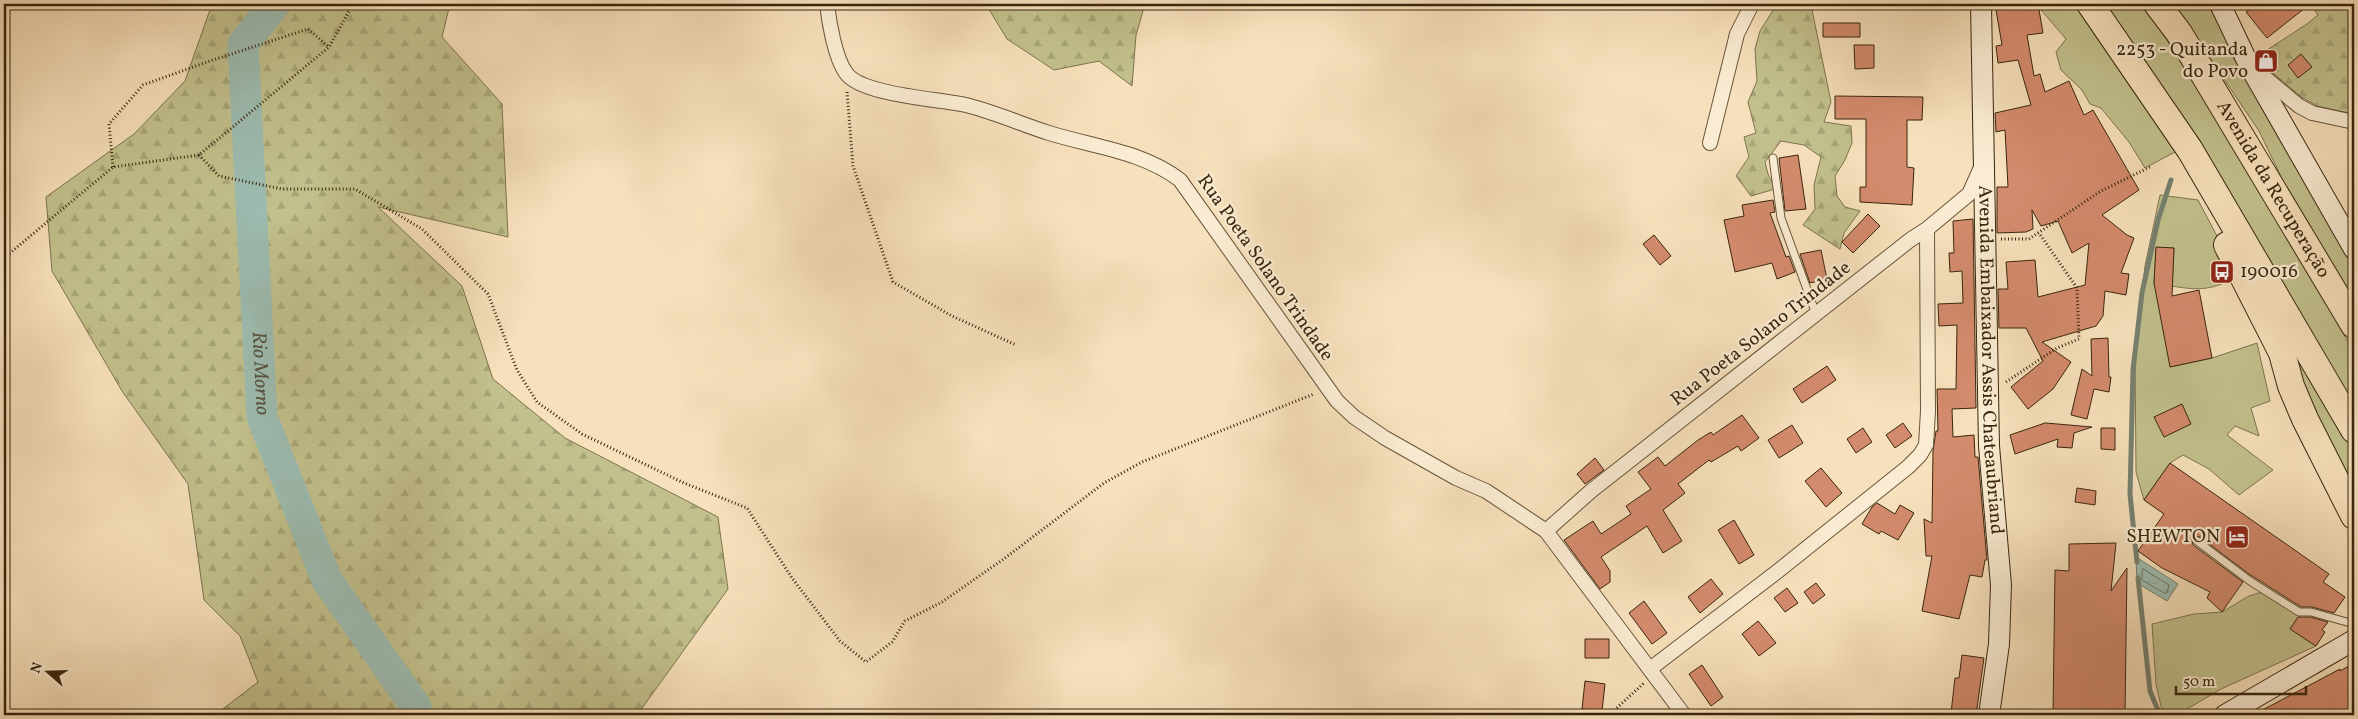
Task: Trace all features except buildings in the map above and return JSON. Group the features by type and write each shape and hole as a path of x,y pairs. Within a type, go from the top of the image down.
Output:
{"highway":[{"path":"2090,4 2190,150 2354,430"},
{"name":"Avenida da Recuperação","path":"2158,4 2179,33 2354,325"},
{"path":"2190,150 2196,185 2282,353 2291,386 2305,420 2354,516"}],"main road":[{"name":"Avenida Embaixador Assis Chateaubriand","path":"1981,4 1987,239 1989,446 2001,585 1999,644 1989,715"},
{"name":"Avenida da Recuperação","path":"2220,4 2249,64 2354,248"},
{"path":"2225,715 2354,640"}],"street":[{"path":"827,4 837,50 846,74"},
{"path":"1710,143 1737,34 1752,4"},
{"path":"2249,64 2298,106 2312,113 2354,122"},
{"name":"Rua Poeta Solano Trindade","path":"846,74 860,83 878,90 966,105 1049,133 1121,152 1164,168 1180,180 1328,388 1354,417 1385,438 1456,478 1486,491 1546,531 1684,715"},
{"name":"Rua Poeta Solano Trindade","path":"1546,531 1592,491 1927,229 1968,194 1985,158"},
{"path":"1651,672 1920,455 1926,445 1928,411 1927,229"}],"lane":[{"path":"1773,158 1781,218 1816,315"},
{"path":"2197,541 2250,581 2299,612 2311,612 2354,624"}],"path":[{"path":"4,258 113,167 200,155 328,47 353,4"},
{"path":"113,167 109,124 143,86 206,62 308,29 328,47"},
{"path":"846,74 853,166 893,282 952,316 1016,345"},
{"path":"200,155 219,176 282,189 355,188 422,229 488,294 517,370 537,402 582,434 684,483 747,508 792,578 840,642 866,662 892,642 905,621 942,602 1006,558 1104,483 1142,462 1328,388"},
{"path":"1987,239 2029,239 2101,191 2150,167"},
{"path":"1989,393 2057,348 2079,338 2077,288 2039,233"},
{"path":"1610,715 1651,672"}],"green space":[{"path":"212,4 450,4 442,37 502,104 508,237 378,207 462,286 493,379 565,438 718,517 728,589 637,715 215,715 258,682 240,636 204,600 188,484 122,391 52,271 46,197 134,134 185,81"},
{"path":"981,4 1145,4 1136,35 1132,86 1099,61 1054,70 1007,39 987,6"},
{"path":"1777,4 1830,4 1812,10 1831,102 1824,122 1851,126 1852,143 1845,160 1835,176 1837,196 1845,207 1860,211 1844,233 1840,249 1803,225 1815,209 1814,185 1821,157 1804,145 1781,141 1765,162 1775,189 1751,196 1736,176 1749,157 1744,137 1756,133 1748,102 1757,81 1755,49 1760,31"},
{"path":"2036,4 2072,4 2097,29 2177,151 2145,168 2129,142 2101,108 2090,104 2082,90 2061,70 2056,52 2066,39"},
{"path":"2106,4 2144,4 2256,180 2354,352 2354,404 2186,126"},
{"path":"2173,4 2206,4 2212,12 2354,254 2354,301 2290,195 2259,131"},
{"path":"2310,4 2354,4 2354,65 2349,73 2354,76 2354,114 2317,106 2300,96 2274,74 2270,66 2267,50 2318,15"},
{"path":"2160,195 2198,200 2238,276 2214,287 2191,289 2172,286 2174,248 2156,248 2154,285 2160,286 2170,367 2212,358 2257,343 2270,401 2251,408 2259,436 2235,426 2227,435 2273,470 2239,495 2209,469 2183,455 2170,463 2144,500 2136,472 2135,357 2145,266"},
{"path":"2300,355 2354,450 2354,502 2325,448 2294,358"},
{"path":"2265,591 2304,611 2291,629 2316,646 2221,689 2177,715 2163,715 2156,684 2152,624 2194,614 2222,612 2249,596"}],"water":[{"path":"2136,557 2178,584 2167,601 2137,583"}],"waterway":[{"name":"Rio Morno","path":"275,4 243,44 262,417 327,580 416,707 415,715"},
{"path":"2137,562 2130,494 2133,370 2142,293 2158,220 2171,180"},
{"path":"2138,578 2150,691 2160,715"}],"place":[{"name":"2253 - Quitanda do Povo","path":"2266,61"},
{"name":"190016","path":"2222,272"},
{"name":"SHEWTON","path":"2237,537"}]}
